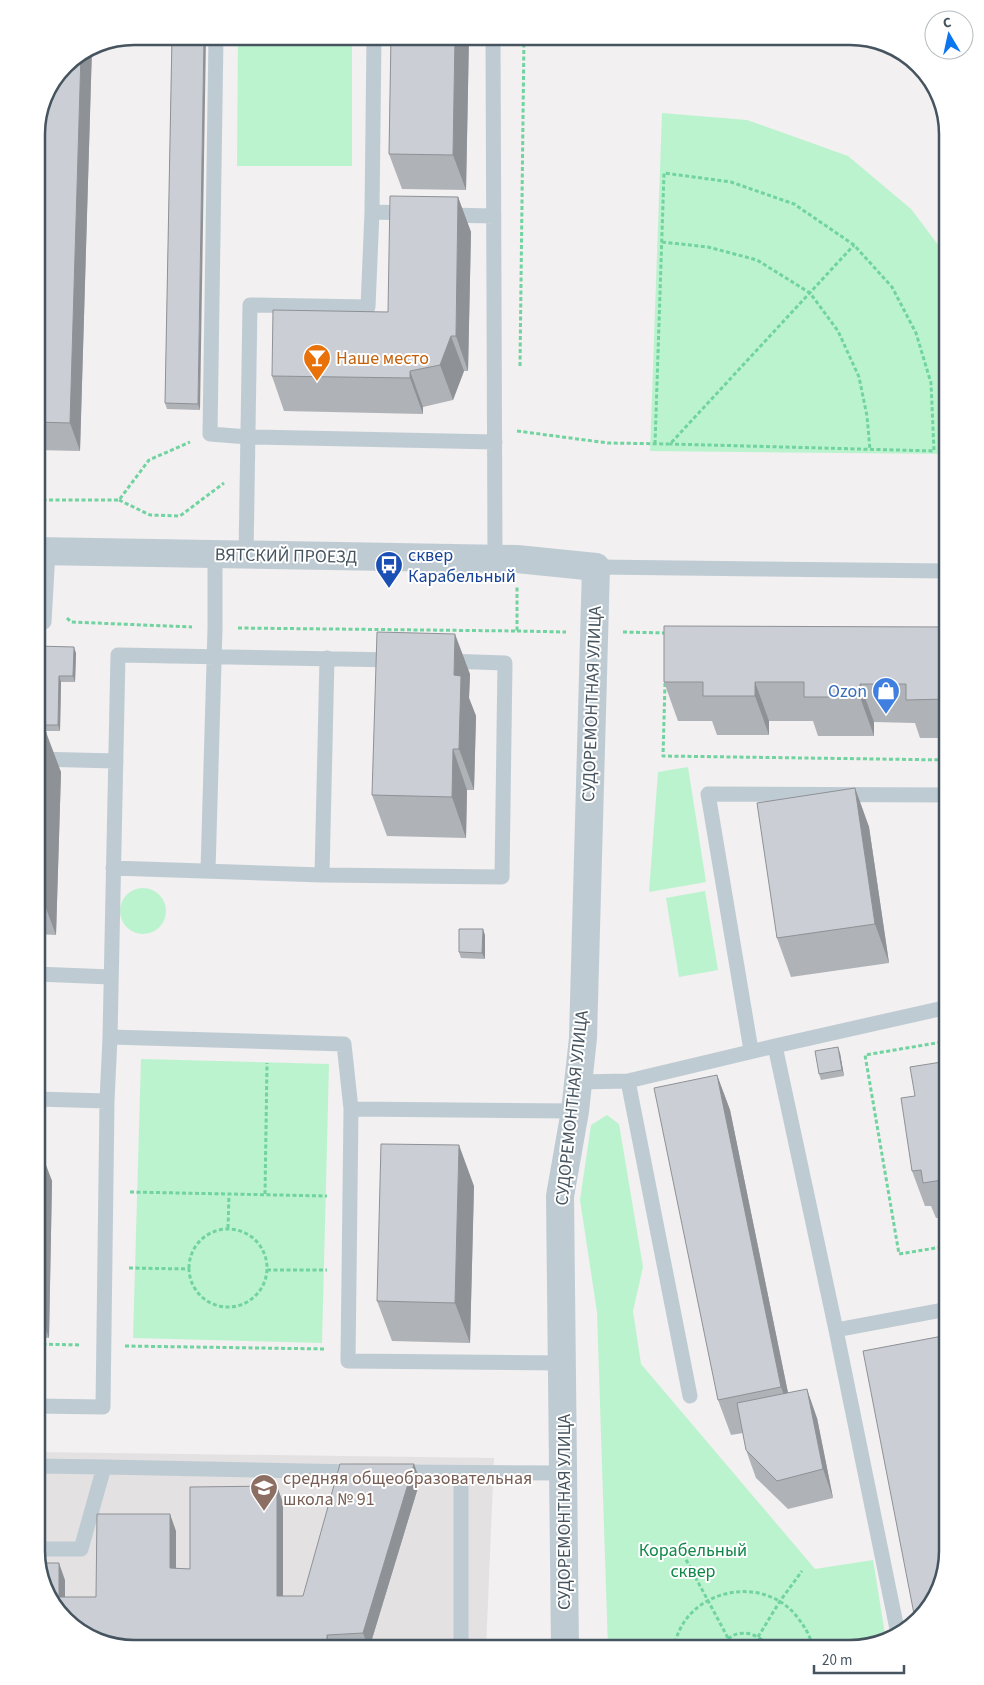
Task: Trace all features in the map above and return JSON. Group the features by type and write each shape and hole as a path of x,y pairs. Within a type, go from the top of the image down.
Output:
{"street":[{"name":"ВЯТСКИЙ ПРОЕЗД","path":"45,551 506,559 596,567"},
{"name":"СУДОРЕМОНТНАЯ УЛИЦА","path":"565,1640 560,1196 575,1111 583,1038 596,567"}],"lane":[{"path":"216,45 210,434 248,437 495,437"},
{"path":"246,556 250,304 368,307 372,212 374,45"},
{"path":"493,45 495,437 506,559"},
{"path":"372,212 494,216"},
{"path":"208,872 215,628 215,554"},
{"path":"596,567 939,571"},
{"path":"45,1406 102,1407 107,1101 118,655 406,660"},
{"path":"322,875 327,658"},
{"path":"113,868 322,875 502,877 505,663 436,661"},
{"path":"45,759 116,761"},
{"path":"751,1050 708,794 939,795"},
{"path":"45,974 111,977"},
{"path":"579,1082 628,1081 751,1050 939,1009"},
{"path":"110,1037 344,1044 350,1109 348,1361 563,1363"},
{"path":"775,1046 836,1330 896,1627"},
{"path":"628,1081 690,1396"},
{"path":"45,1099 107,1101"},
{"path":"350,1109 575,1111"},
{"path":"836,1330 939,1311"},
{"path":"45,1466 461,1474 564,1474"},
{"path":"45,1549 81,1549 104,1467"},
{"path":"460,1640 461,1474"}],"path":[{"path":"520,372 524,45"},
{"path":"495,437 519,431 608,442 655,444 870,450 934,451 931,383 916,332 892,287 854,245 794,204 731,182 664,173 655,444"},
{"path":"662,242 708,247 757,260 810,293 838,331 859,377 867,416 870,450"},
{"path":"670,444 854,245"},
{"path":"519,422 519,431"},
{"path":"119,500 149,460 210,434"},
{"path":"45,500 119,500 150,515 180,516 247,466"},
{"path":"506,559 517,631"},
{"path":"45,599 71,622 215,628 666,632 666,642"},
{"path":"665,680 663,756 939,760"},
{"path":"939,1043 865,1055 899,1254 939,1247"},
{"path":"265,1194 268,1055"},
{"path":"130,1201 130,1192 332,1196"},
{"path":"228,1228 229,1194"},
{"path":"228,1228 241,1230 252,1237 266,1257 267,1270 264,1282 257,1294 247,1302 234,1307 208,1302 198,1293 191,1282 189,1269 190,1256 204,1236 216,1230 228,1228"},
{"path":"129,1259 129,1268 189,1269"},
{"path":"267,1270 330,1270"},
{"path":"127,1336 127,1346"},
{"path":"45,1344 348,1350"},
{"path":"683,1554 728,1638 747,1634 762,1640"},
{"path":"758,1637 780,1601 802,1571"},
{"path":"676,1640 682,1625 694,1610 708,1599 726,1592 744,1590 763,1593 780,1601 794,1612 805,1626 810,1640"}],"shaded area":[{"name":"средняя общеобразовательная школа № 91","path":"45,1452 494,1458 486,1640 129,1640 95,1631 75,1618 60,1600 48,1574 45,1551"}],"green space":[{"path":"238,45 352,45 352,166 237,166"},
{"path":"662,113 747,120 848,156 911,209 939,246 939,454 650,451"},
{"path":"688,767 706,882 649,892 658,772"},
{"path":"143,888 156,892 162,898 166,911 162,924 156,930 143,934 130,930 124,924 120,911 124,898 130,892"},
{"path":"705,891 718,970 679,977 666,898"},
{"path":"141,1059 329,1064 322,1343 133,1338"},
{"name":"Корабельный сквер","path":"607,1115 619,1124 643,1267 633,1311 641,1364 815,1569 873,1560 885,1633 873,1637 850,1640 608,1640 597,1312 580,1200 591,1125"}],"building":[{"path":"172,45 204,45 198,404 165,403"},
{"path":"391,45 455,45 453,155 389,154"},
{"path":"81,63 70,423 45,422 45,129 48,111 54,95 67,75"},
{"path":"390,196 458,197 456,336 451,336 440,365 410,371 410,378 272,376 273,310 388,312"},
{"path":"664,626 939,627 939,699 906,700 906,684 860,684 860,697 804,697 804,682 755,682 755,696 703,696 703,682 664,682"},
{"path":"377,632 455,634 454,675 461,676 459,749 453,749 452,797 372,795"},
{"path":"45,646 74,647 73,676 59,676 58,725 45,725"},
{"path":"45,732 46,732 45,765"},
{"path":"855,788 875,924 777,938 757,803"},
{"path":"459,929 483,929 482,953 459,952"},
{"path":"838,1047 842,1070 819,1074 815,1051"},
{"path":"939,1062 939,1180 923,1183 921,1170 912,1171 901,1098 915,1096 910,1067"},
{"path":"717,1075 781,1387 718,1400 654,1088"},
{"path":"381,1144 459,1145 455,1303 377,1301"},
{"path":"939,1337 938,1562 930,1590 914,1613 863,1351"},
{"path":"807,1389 823,1469 777,1481 746,1450 737,1403"},
{"path":"340,1464 414,1464 363,1633 327,1635 327,1640 129,1640 117,1638 95,1631 75,1618 67,1610 54,1590 46,1563 59,1563 59,1597 96,1597 97,1514 170,1514 170,1568 190,1569 190,1487 277,1486 277,1596 303,1596"}],"place":[{"name":"Наше место","path":"317,382"},
{"name":"сквер Карабельный","path":"389,589"},
{"name":"Ozon","path":"886,715"},
{"name":"средняя общеобразовательная школа № 91","path":"264,1512"}]}
